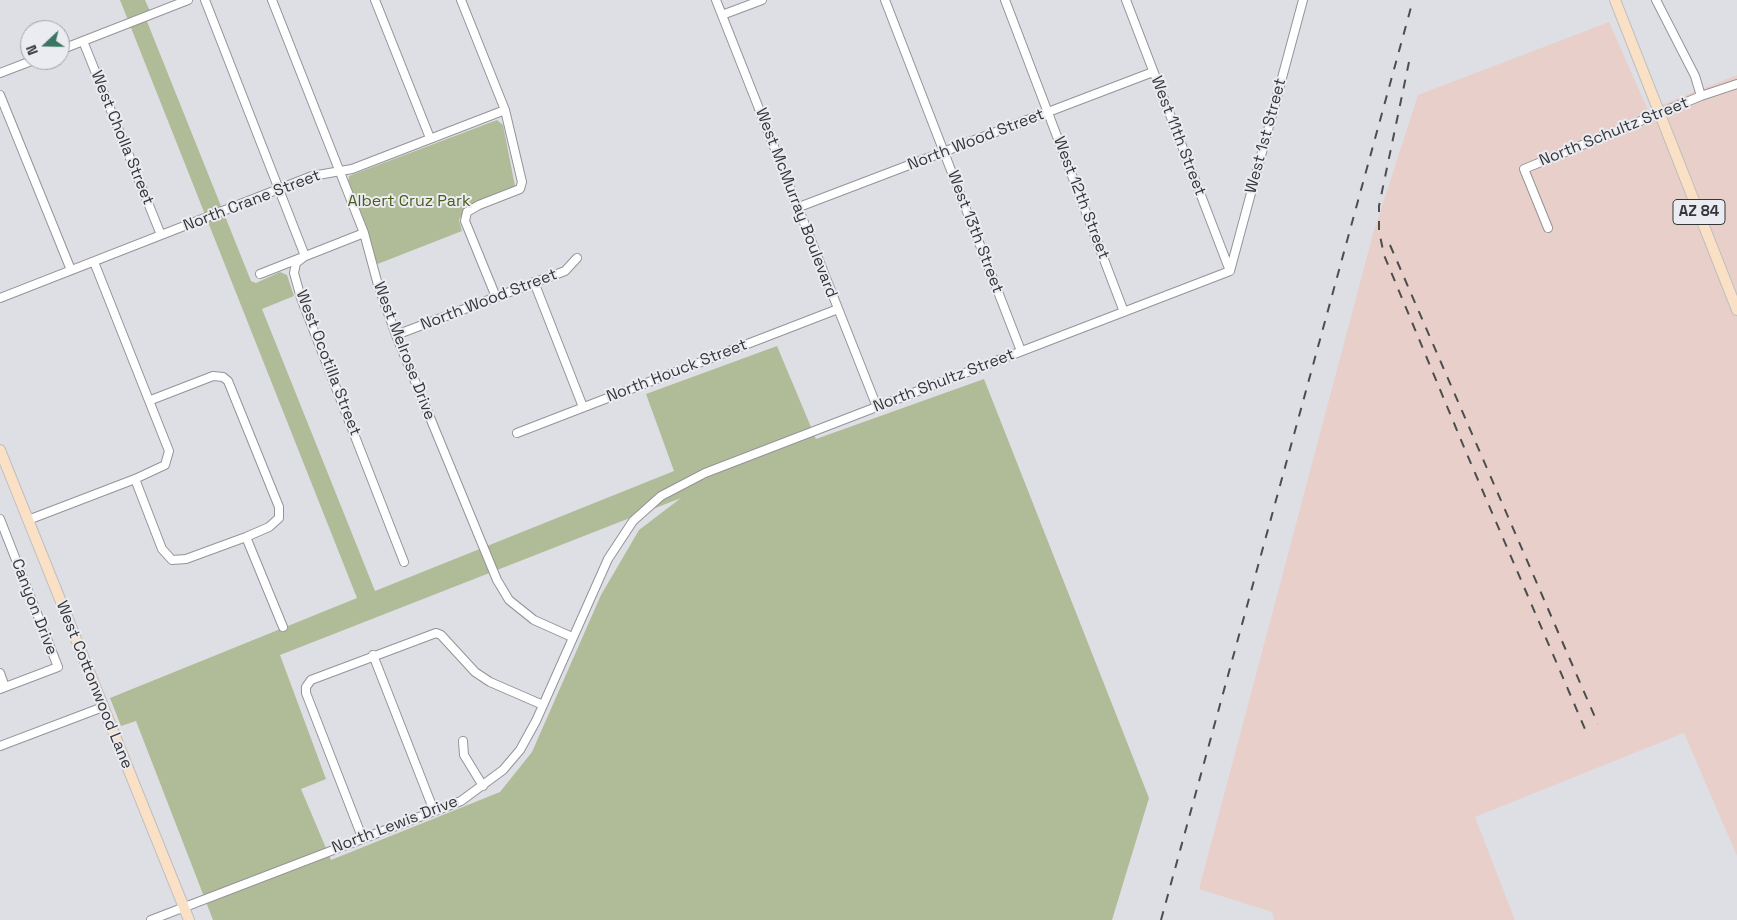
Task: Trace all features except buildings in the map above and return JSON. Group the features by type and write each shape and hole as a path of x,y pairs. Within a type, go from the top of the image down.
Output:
{"main road":[{"name":"AZ 84","path":"1615,0 1737,310"},
{"name":"West Cottonwood Lane","path":"0,452 189,920"}],"street":[{"path":"70,46 188,0"},
{"path":"205,0 305,256"},
{"name":"West Melrose Drive","path":"272,0 364,233 378,285 396,335 497,580 509,600 534,620 572,638"},
{"path":"375,0 430,138"},
{"path":"461,0 505,110 522,182 520,189 479,205 467,212 465,220 496,297"},
{"name":"West McMurray Boulevard","path":"716,0 877,407"},
{"path":"722,16 762,0"},
{"name":"West 13th Street","path":"885,0 1021,351"},
{"name":"West 12th Street","path":"1005,0 1124,312"},
{"name":"West 11th Street","path":"1126,0 1230,271"},
{"name":"West 1st Street","path":"1230,271 1303,0"},
{"path":"1656,0 1695,76 1701,96"},
{"name":"West Cholla Street","path":"83,41 161,236"},
{"path":"0,73 20,65"},
{"name":"North Wood Street","path":"799,207 1153,72"},
{"name":"North Schultz Street","path":"1548,228 1524,170 1660,115 1701,96 1737,84"},
{"path":"0,95 71,270"},
{"name":"North Crane Street","path":"0,298 312,176 352,169 505,110"},
{"path":"260,274 364,233"},
{"name":"West Ocotilla Street","path":"305,256 296,263 294,273 301,298 404,562"},
{"name":"North Wood Street","path":"396,335 565,271 577,258"},
{"path":"28,520 135,479 165,465 169,451 151,400 94,262"},
{"name":"North Shultz Street","path":"661,496 705,473 1230,271"},
{"path":"534,282 583,407"},
{"name":"North Houck Street","path":"517,433 838,309"},
{"path":"135,479 162,549 172,560 186,559 246,537 275,523 279,518 279,506 228,381 223,377 213,376 151,400"},
{"name":"North Lewis Drive","path":"151,920 362,837 461,801 503,770 520,750 543,705 608,559 633,521 661,496"},
{"name":"Canyon Drive","path":"0,519 3,534 58,667 3,688"},
{"path":"246,537 283,627"},
{"path":"362,837 306,693 308,683 316,677 430,634 441,635 462,659 490,682 507,692 543,705"},
{"path":"373,656 434,810"},
{"path":"0,673 3,688"},
{"path":"0,746 103,707"},
{"path":"464,741 464,755 483,786"}],"shaded area":[{"path":"1609,22 1648,110 1737,75 1737,856 1684,733 1475,817 1515,920 1274,920 1272,912 1199,889 1373,234 1418,95"}],"green space":[{"path":"120,0 145,0 150,11 144,14 251,281 256,283 280,272 287,275 294,296 262,309 375,591 674,471 646,394 777,346 816,439 984,379 1149,798 1112,920 213,920 136,721 121,726 110,698 357,598","holes":["681,498 639,530 601,595 532,752 500,792 331,860 301,789 326,779 280,655"]},
{"name":"Albert Cruz Park","path":"497,120 503,125 515,186 466,208 459,220 462,231 375,265 348,183 349,176"}],"railway":[{"path":"1161,920 1413,0"},
{"path":"1409,62 1379,206 1379,231 1384,255 1585,729"},
{"path":"1390,245 1598,724"}]}
